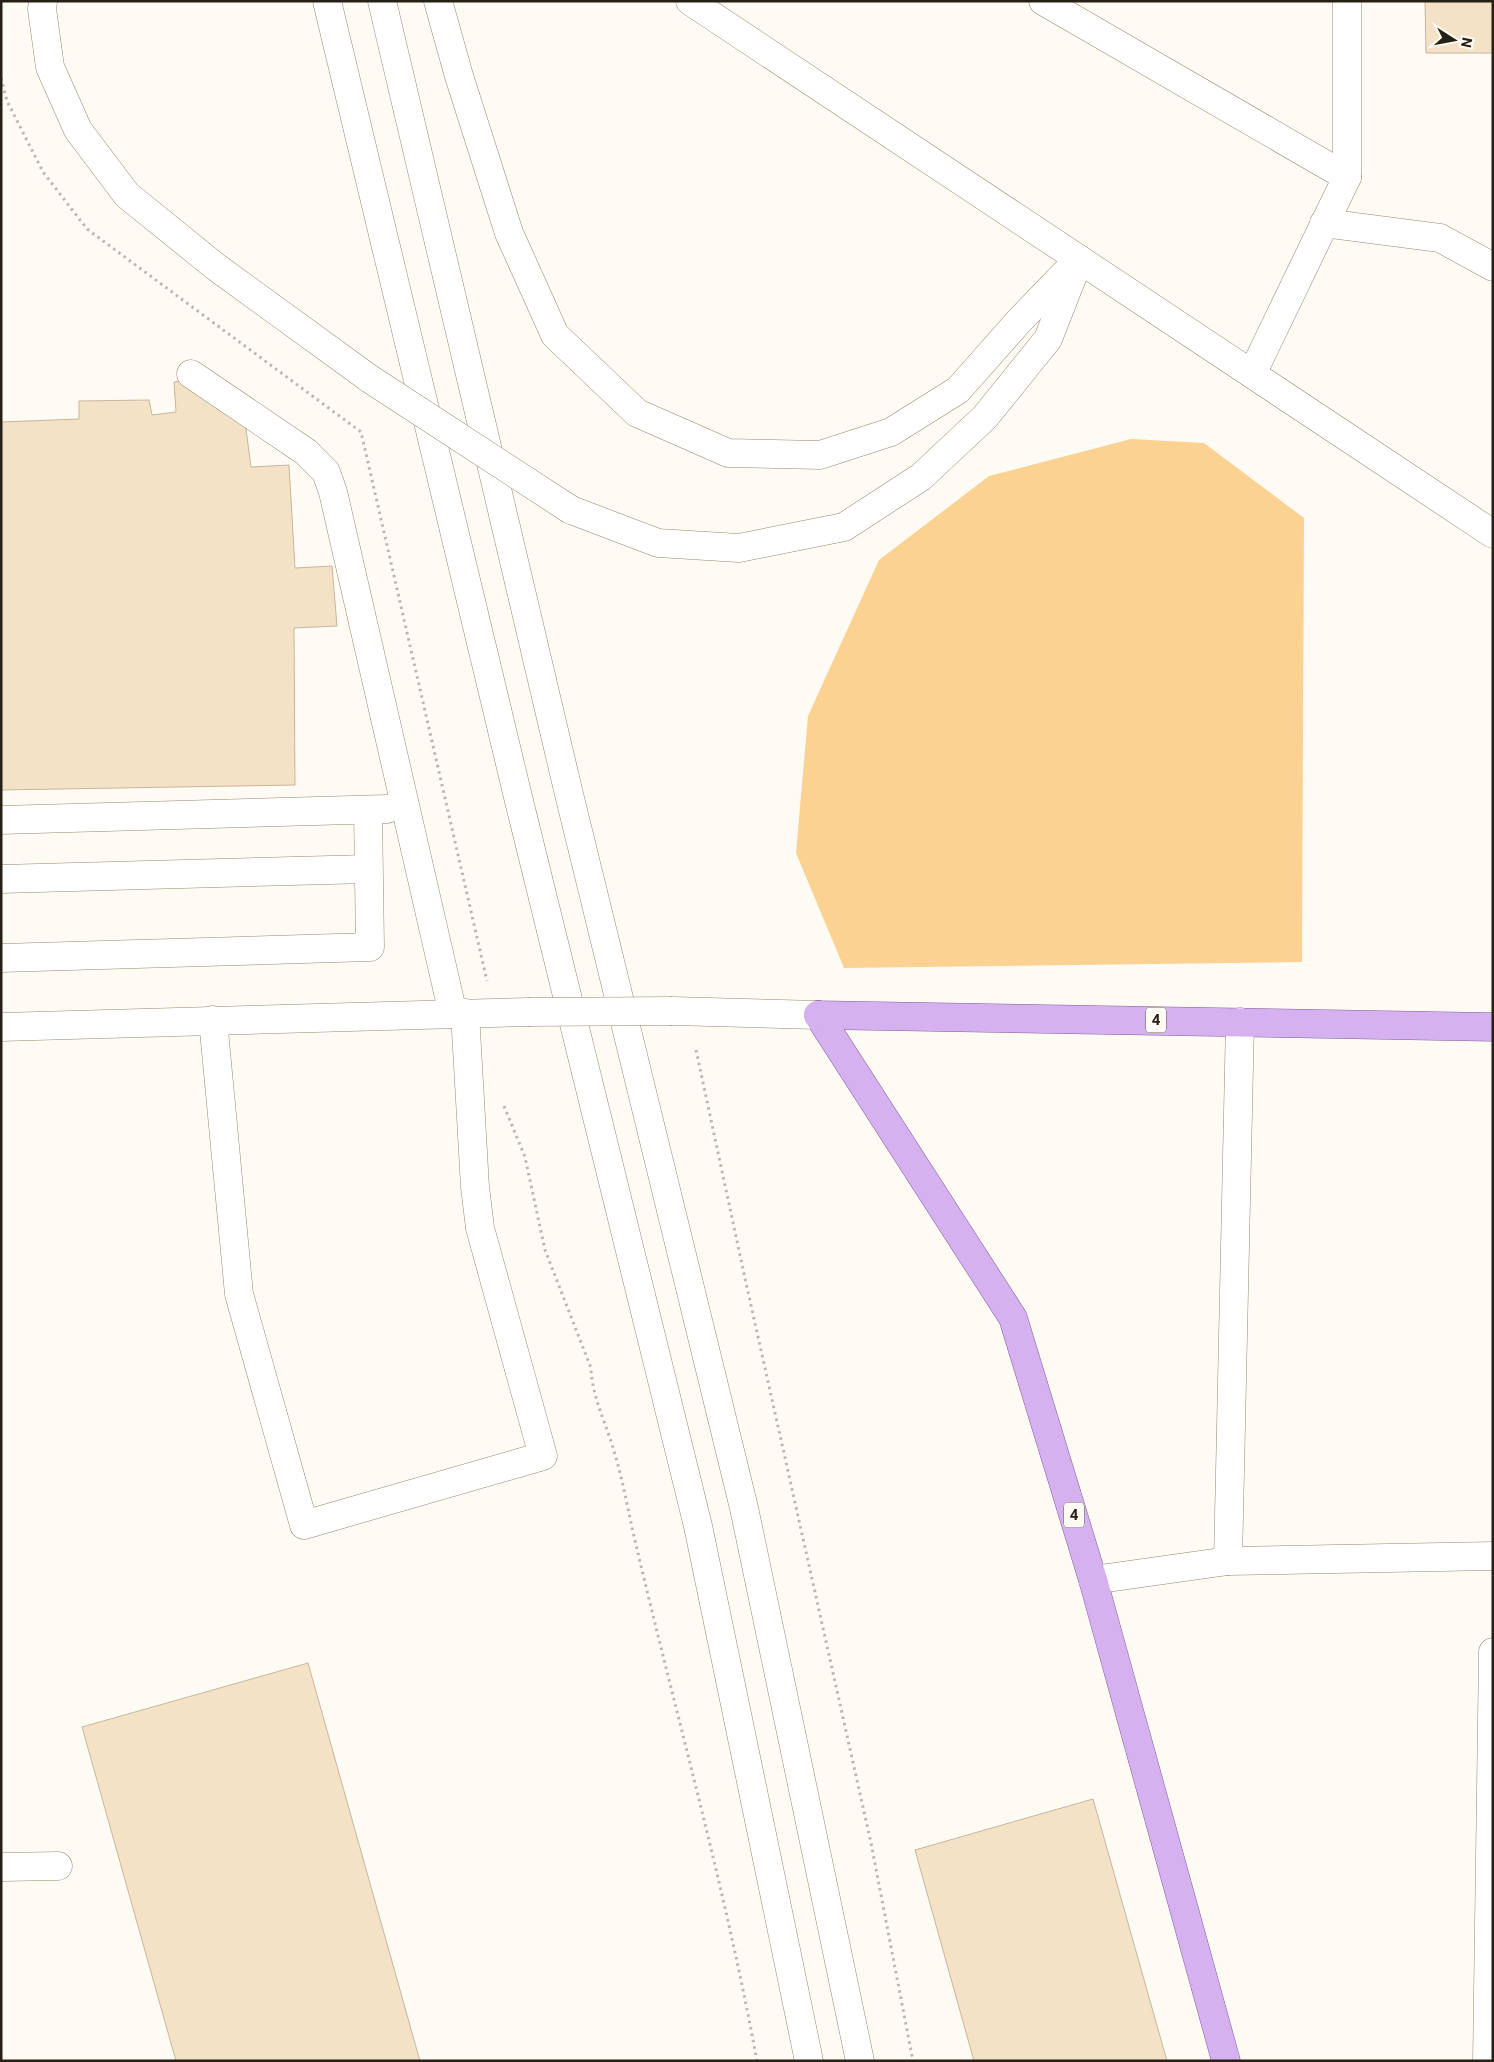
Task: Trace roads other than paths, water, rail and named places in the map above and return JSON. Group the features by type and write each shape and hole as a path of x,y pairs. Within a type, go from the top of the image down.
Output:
{"main road":[{"name":"4","path":"818,1015 1493,1026"},
{"name":"4","path":"818,1015 1013,1318 1093,1580 1226,2061"}],"street":[{"path":"43,1 50,67 78,130 127,195 216,267 370,379 570,510 658,543 739,548 844,527 921,477 985,418 1048,338 1079,260"},
{"path":"327,1 519,801 698,1526 809,2061"},
{"path":"382,1 568,790 744,1508 860,2061"},
{"path":"438,1 458,76 508,233 555,335 637,413 728,453 820,455 890,432 958,390 1019,321 1079,260"},
{"path":"690,1 1493,534"},
{"path":"1043,1 1347,176"},
{"path":"1252,374 1347,176 1347,1"},
{"path":"1324,223 1440,238 1493,267"},
{"path":"191,374 306,452 326,472 406,808 459,1014 480,1228 543,1456 304,1525 239,1294 213,1020"},
{"path":"1,820 406,808"},
{"path":"1,958 370,947 368,810"},
{"path":"1,879 368,870"},
{"path":"1,1027 528,1012 672,1011 818,1015"},
{"path":"1228,1561 1240,1022"},
{"path":"1093,1580 1228,1561 1493,1556"},
{"path":"1487,2061 1493,1652"},
{"path":"1,1867 58,1866"}]}
